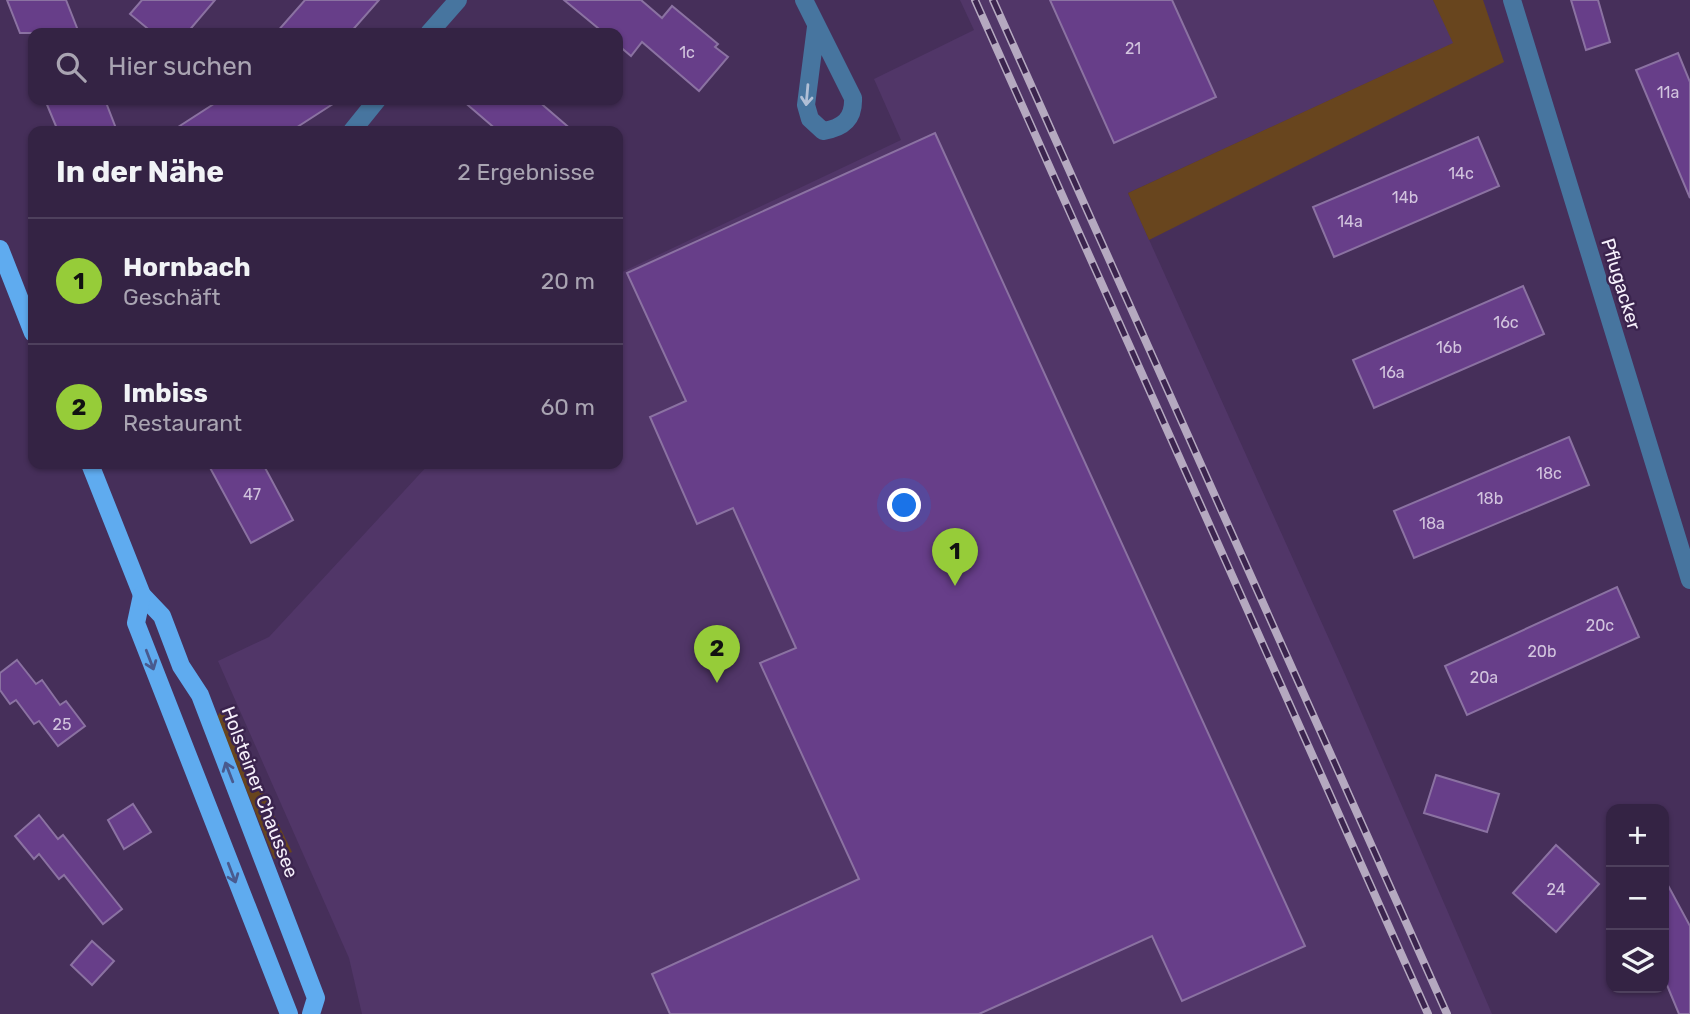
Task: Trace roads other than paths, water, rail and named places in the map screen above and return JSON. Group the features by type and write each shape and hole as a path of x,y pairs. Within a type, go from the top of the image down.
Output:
{"main road":[{"path":"0,249 28,320"},
{"name":"Holsteiner Chaussee","path":"92,469 142,596 162,616 181,666 200,695 316,998 311,1014"},
{"name":"Holsteiner Chaussee","path":"142,596 136,623 289,1014"}],"street":[{"path":"433,28 458,0"},
{"path":"804,0 853,98 854,110 848,121 837,129 823,131 810,119 806,105 816,27"},
{"name":"Pflugacker","path":"1512,0 1690,580"},
{"path":"356,126 373,105"}],"railway":[{"path":"975,0 1428,1014"},
{"path":"993,0 1447,1014"}],"place":[{"name":"Hornbach","path":"955,586"},
{"name":"Imbiss","path":"717,683"}]}
